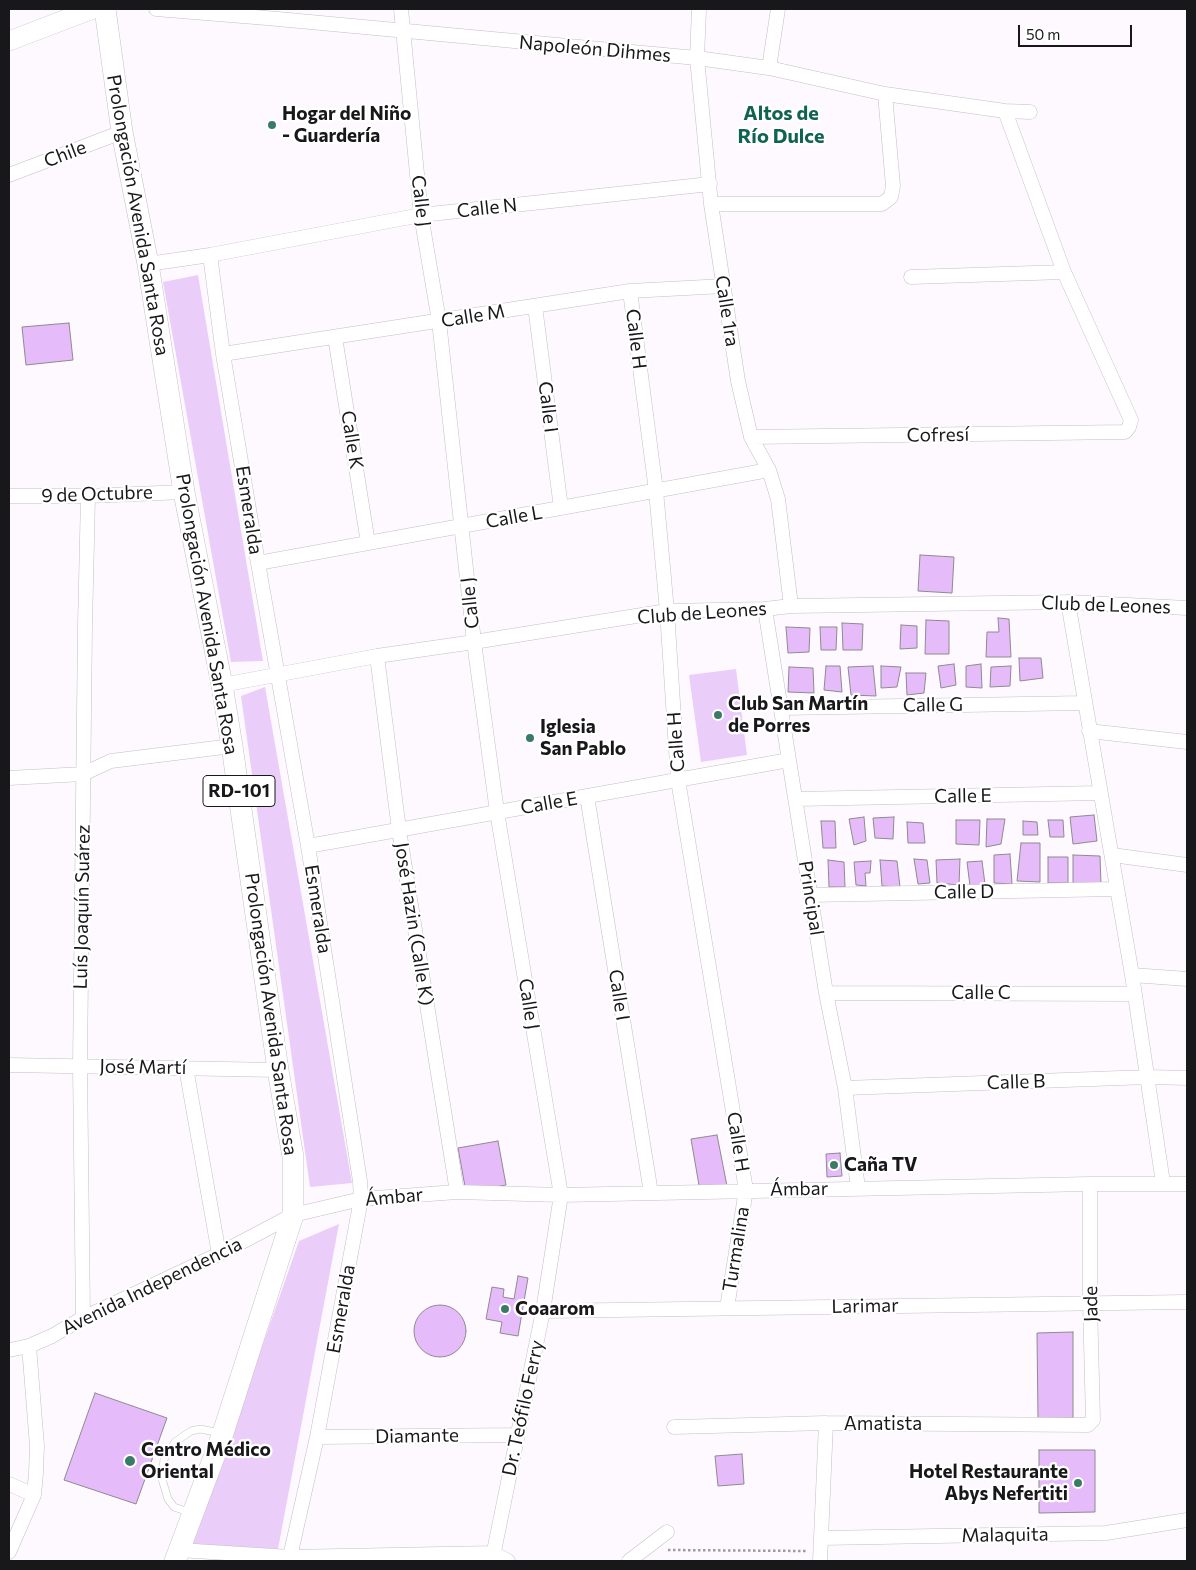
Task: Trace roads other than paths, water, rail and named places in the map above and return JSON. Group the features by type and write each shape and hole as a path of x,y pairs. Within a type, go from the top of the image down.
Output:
{"main road":[{"name":"Prolongación Avenida Santa Rosa","path":"105,9 122,132 148,264 184,492 222,685 232,746 278,1070 293,1158 293,1215 223,1433 177,1556"}],"street":[{"path":"9,41 93,9"},
{"name":"Napoleón Dihmes","path":"156,9 697,58 769,68 885,94 1005,111 1030,112"},
{"name":"Calle J","path":"402,9 402,30 421,215 439,321 474,642 497,812 561,1195"},
{"name":"Calle 1ra","path":"699,9 697,58 711,204 738,382 751,437 769,470 778,499 791,606"},
{"path":"769,68 778,9"},
{"path":"711,204 882,204 891,197 893,186 885,94"},
{"path":"911,277 1064,272 1005,111"},
{"name":"Chile","path":"9,175 122,132"},
{"name":"Calle N","path":"148,264 210,255 421,215 710,184"},
{"name":"Esmeralda","path":"210,255 223,354 308,846 360,1181 361,1199 317,1437 289,1559"},
{"name":"Cofresí","path":"751,437 1126,432 1130,420 1064,272"},
{"name":"Calle M","path":"223,354 630,291 724,286"},
{"name":"Calle H","path":"630,291 656,490 667,611 678,780 746,1190"},
{"name":"Calle I","path":"536,306 561,508"},
{"name":"Calle K","path":"335,337 368,543"},
{"name":"Calle L","path":"258,563 769,470"},
{"name":"9 de Octubre","path":"9,496 88,496 184,492"},
{"name":"Luís Joaquín Suárez","path":"83,1318 80,1066 88,496"},
{"path":"1068,602 1132,974 1163,1183"},
{"name":"Club de Leones","path":"222,685 377,656 667,611 765,609 791,606 1068,602 1187,608"},
{"name":"Principal","path":"765,609 826,993 845,1088 858,1188"},
{"name":"José Hazin (Calle K)","path":"377,656 398,830 457,1192"},
{"name":"Calle G","path":"781,708 1085,703"},
{"path":"1090,731 1187,742"},
{"path":"9,778 83,774 111,761 232,746"},
{"name":"Calle E","path":"308,846 790,760"},
{"name":"Calle E","path":"796,799 1100,793"},
{"name":"Calle I","path":"587,796 651,1193"},
{"path":"1112,855 1187,865"},
{"name":"Calle D","path":"811,895 1117,889"},
{"path":"1132,974 1187,979"},
{"name":"Calle C","path":"826,993 1135,994"},
{"name":"José Martí","path":"9,1065 278,1070"},
{"path":"186,1068 219,1254"},
{"name":"Calle B","path":"845,1088 1148,1077 1187,1078"},
{"name":"Jade","path":"1090,1184 1093,1420 1091,1423"},
{"name":"Ámbar","path":"293,1215 361,1199 457,1192 561,1195 858,1188 1187,1184"},
{"name":"Turmalina","path":"727,1308 746,1190"},
{"name":"Dr. Teófilo Ferry","path":"492,1557 543,1311 561,1195"},
{"name":"Avenida Independencia","path":"9,1350 29,1346 52,1336 83,1318 219,1254 293,1215"},
{"name":"Larimar","path":"543,1311 1187,1302"},
{"path":"9,1552 34,1495 37,1446 29,1346"},
{"path":"821,1550 826,1423"},
{"name":"Amatista","path":"674,1427 826,1423 1088,1425 1091,1423"},
{"name":"Diamante","path":"317,1437 517,1435"},
{"path":"9,1484 34,1495"},
{"name":"Malaquita","path":"821,1550 1106,1533 1187,1520"},
{"path":"629,1561 667,1532"},
{"path":"177,1556 289,1559 492,1557 508,1561"}],"lane":[{"path":"193,1514 174,1507 168,1499 162,1479 164,1459 175,1442 191,1431 200,1429 223,1433"}],"place":[{"name":"Hogar del Niño - Guardería","path":"272,125"},
{"name":"Club San Martín de Porres","path":"718,715"},
{"name":"Iglesia San Pablo","path":"530,738"},
{"name":"Caña TV","path":"834,1165"},
{"name":"Coaarom","path":"505,1309"},
{"name":"Centro Médico Oriental","path":"130,1461"},
{"name":"Hotel Restaurante Abys Nefertiti","path":"1078,1483"}],"district":[{"name":"Altos de Río Dulce","path":"781,124"}]}
